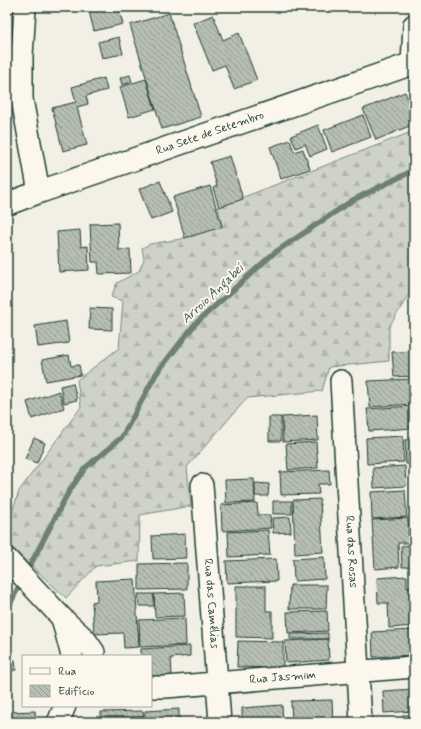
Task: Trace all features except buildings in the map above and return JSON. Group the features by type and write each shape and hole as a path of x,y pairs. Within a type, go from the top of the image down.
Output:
{"main road":[{"name":"Rua Sete de Setembro","path":"7,204 38,192 413,64"}],"street":[{"path":"25,7 22,56 22,99 38,192"},
{"path":"413,64 414,25"},
{"name":"Rua das Rosas","path":"341,381 361,722"},
{"name":"Rua das Camélias","path":"202,485 220,722"},
{"path":"7,559 62,618 85,639 93,655"},
{"path":"62,618 72,655"},
{"name":"Rua Jasmim","path":"152,687 414,668"},
{"path":"58,722 65,707"},
{"path":"73,722 76,707"}],"green space":[{"path":"414,131 414,286 389,327 389,361 329,367 322,391 247,398 187,467 191,506 140,515 139,561 96,566 66,598 10,546 7,527 19,491 81,407 77,380 119,348 123,301 111,297 117,283 139,271 144,259 142,248 150,244 181,239 222,226 218,207"}],"waterway":[{"name":"Arroio Angabeí","path":"26,573 68,493 85,468 122,437 156,374 195,324 274,253 353,200 414,169"},
{"name":"Arroio Angabeí","path":"7,610 22,580"}]}
